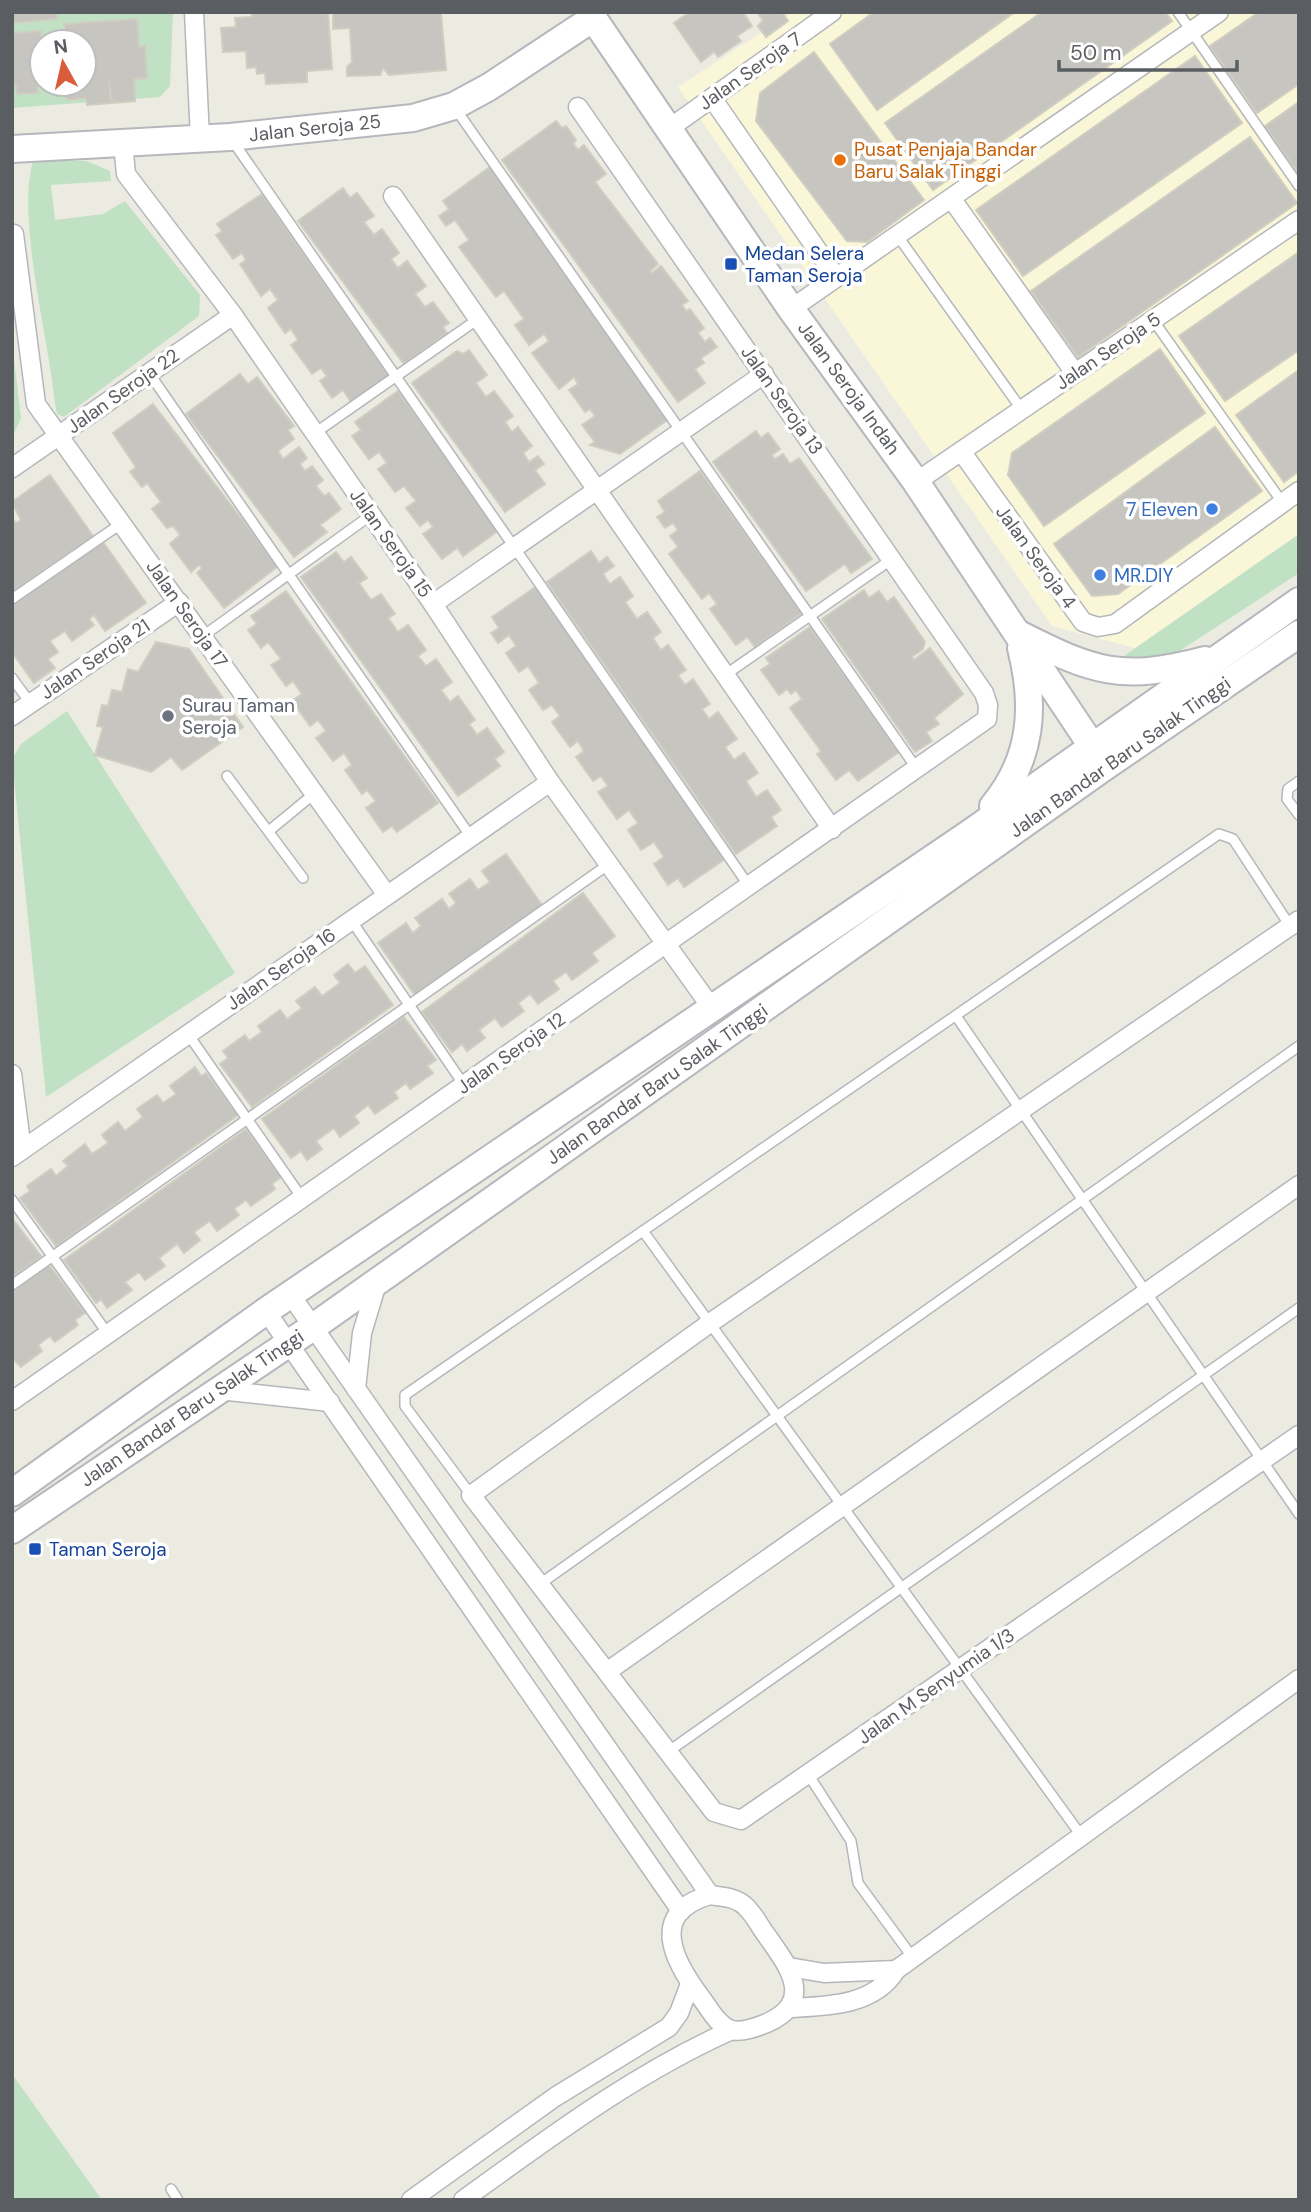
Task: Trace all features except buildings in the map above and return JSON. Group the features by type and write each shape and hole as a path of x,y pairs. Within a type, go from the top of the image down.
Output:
{"main road":[{"name":"Jalan Seroja 25","path":"12,149 230,137 413,118 454,106 489,87 590,16"},
{"name":"Jalan Seroja Indah","path":"590,16 791,309 916,482 1099,757"},
{"name":"Jalan Bandar Baru Salak Tinggi","path":"12,1530 313,1327 1099,757 1222,655 1299,601"},
{"path":"1017,633 1091,668 1118,673 1180,667 1222,655"},
{"path":"970,834 1013,782 1025,751 1028,677 1017,633"},
{"name":"Jalan Bandar Baru Salak Tinggi","path":"12,1493 290,1294 970,834 1299,634"}],"street":[{"path":"194,12 200,138"},
{"name":"Jalan Seroja 7","path":"667,130 832,12"},
{"path":"791,309 1219,12"},
{"path":"712,98 836,277"},
{"name":"Jalan Seroja 13","path":"578,107 984,693"},
{"name":"Jalan Seroja 15","path":"123,142 126,174 233,315 433,604 550,782 711,1007"},
{"path":"393,195 832,829"},
{"path":"951,198 1075,373"},
{"name":"Jalan Seroja 5","path":"916,482 1299,220"},
{"name":"Jalan Seroja 17","path":"14,234 36,404 387,895"},
{"name":"Jalan Seroja 22","path":"12,468 233,315"},
{"path":"433,604 764,374"},
{"name":"Jalan Seroja 4","path":"961,451 1083,622 1098,626 1115,624 1299,491"},
{"name":"Jalan Seroja 21","path":"12,716 178,602"},
{"name":"Jalan Seroja 12","path":"12,1401 987,719 988,705 984,693"},
{"name":"Jalan Seroja 16","path":"17,1154 550,782"},
{"path":"471,1495 709,1322 1294,923"},
{"path":"12,1074 17,1154"},
{"path":"608,1671 1299,1185"},
{"path":"356,1389 362,1333 378,1280"},
{"path":"290,1294 710,1895"},
{"path":"267,1311 681,1911"},
{"path":"218,1390 330,1402"},
{"name":"Jalan M Senyumia 1/3","path":"471,1495 714,1812 741,1820 1299,1435"},
{"path":"789,2008 825,2007 865,1997 886,1986 896,1970 1080,1834 1299,1679"},
{"path":"463,2200 567,2125 686,2050 732,2030 755,2028 773,2020 789,2008 794,1994 794,1980 789,1967 744,1905 732,1899 710,1895 693,1900 681,1911 672,1924 670,1938 673,1953 690,1984 720,2022 732,2030"},
{"path":"789,1967 824,1973 896,1970"},
{"path":"411,2200 555,2097 669,2027 679,2012 690,1984"}],"lane":[{"path":"1178,12 1299,186"},
{"path":"454,106 917,769"},
{"path":"230,137 749,886"},
{"path":"897,235 1022,410"},
{"path":"315,433 478,319"},
{"path":"1153,320 1282,502"},
{"path":"149,373 471,837"},
{"path":"203,636 371,515"},
{"path":"12,599 122,523"},
{"path":"725,675 892,559"},
{"path":"12,678 31,704"},
{"path":"228,776 303,878"},
{"path":"1299,781 1287,789 1287,799 1299,815"},
{"path":"270,830 315,793"},
{"path":"471,1495 405,1406 405,1395 1219,834 1233,839 1294,923"},
{"path":"12,1285 609,864"},
{"path":"351,920 464,1085"},
{"path":"956,1016 1299,1514"},
{"path":"188,1034 302,1198"},
{"path":"540,1584 1299,1046"},
{"path":"12,1200 107,1334"},
{"path":"643,1231 1080,1834"},
{"path":"668,1751 1299,1308"},
{"path":"808,1774 851,1841 858,1883 913,1958"},
{"path":"171,2189 178,2200"}],"shaded area":[{"path":"793,12 1299,12 1299,535 1135,648 1052,626 678,87"}],"green space":[{"path":"12,12 173,12 170,86 160,97 12,108"},
{"path":"33,161 87,161 110,171 111,181 51,185 55,220 103,214 125,201 200,295 199,316 64,417 57,414 35,280 28,214"},
{"path":"12,341 21,418 12,438"},
{"path":"1299,534 1299,573 1178,652 1156,659 1114,663"},
{"path":"67,711 235,973 46,1097 12,759 21,744"},
{"path":"12,2074 102,2200 12,2200"}],"place":[{"name":"Pusat Penjaja Bandar Baru Salak Tinggi","path":"840,160"},
{"name":"Medan Selera Taman Seroja","path":"731,264"},
{"name":"7 Eleven","path":"1212,509"},
{"name":"MR.DIY","path":"1100,575"},
{"name":"Surau Taman Seroja","path":"168,716"},
{"name":"Taman Seroja","path":"35,1549"}]}
